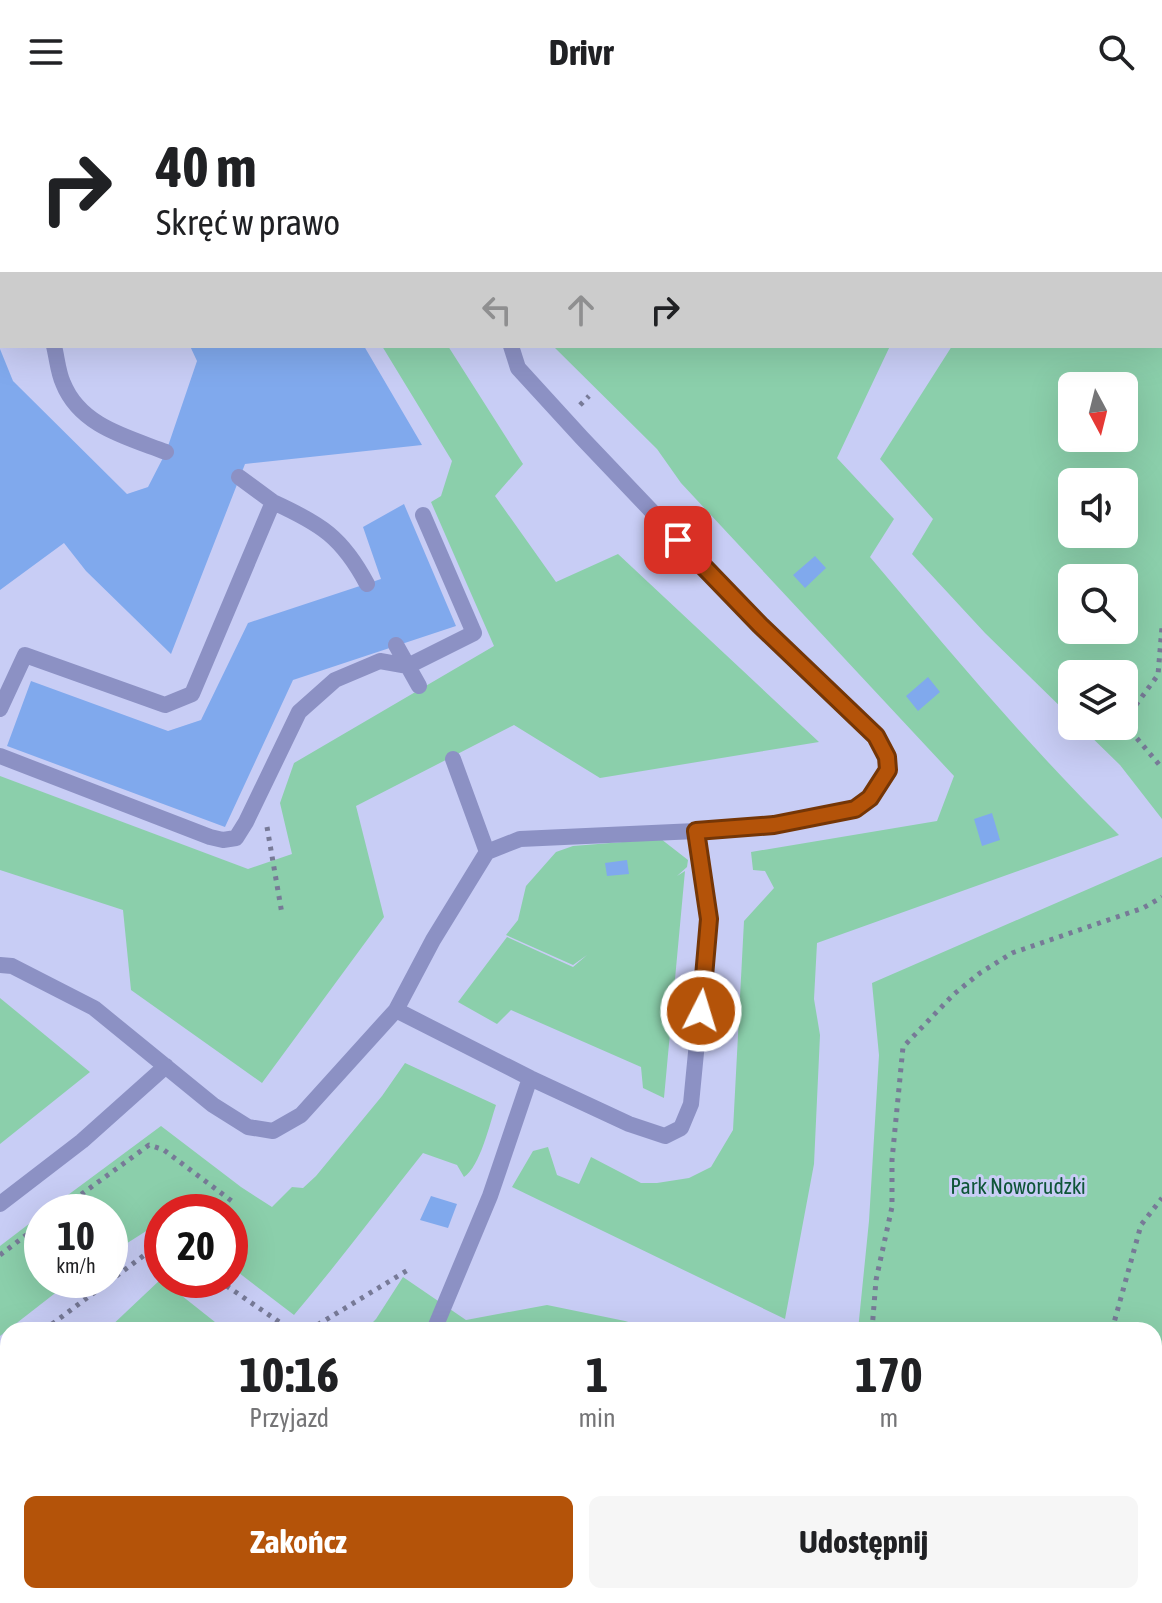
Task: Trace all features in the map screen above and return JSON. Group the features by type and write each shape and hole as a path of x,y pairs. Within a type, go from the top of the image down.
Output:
{"lane":[{"path":"54,348 62,382 74,404 93,422 166,452"},
{"path":"0,965 12,966 94,1008 213,1105 248,1127 273,1131 301,1115 396,1010 433,940 487,852 520,839 774,825 855,809 870,798 888,770 887,757 876,736 760,625 582,438 518,368 512,348"},
{"path":"239,477 273,502 319,525 342,544 367,584"},
{"path":"0,709 25,655 165,705 192,694 273,502"},
{"path":"0,756 223,840 236,838 299,712 335,680 380,661 408,666 474,633 423,515"},
{"path":"396,645 419,686"},
{"path":"453,759 487,852"},
{"path":"396,1010 530,1078 641,1128 665,1136 681,1128 691,1104 709,919 696,831"},
{"path":"0,1204 82,1141 166,1066"},
{"path":"437,1322 490,1196 530,1078"}],"path":[{"path":"1138,703 1158,675 1162,627"},
{"path":"1138,739 1162,768"},
{"path":"262,790 282,914"},
{"path":"873,1322 876,1280 892,1207 892,1160 903,1047 954,994 1012,953 1143,908 1162,897"},
{"path":"82,1194 149,1145 164,1150 222,1194"},
{"path":"1114,1322 1141,1225 1162,1198"},
{"path":"0,1255 24,1237"},
{"path":"55,1322 144,1255"},
{"path":"322,1322 408,1270"},
{"path":"244,1298 279,1322"}],"green space":[{"path":"383,348 449,348 523,464 495,496 556,582 618,554 819,742 600,778 514,725 356,806 384,917 262,1083 131,990 123,910 0,870 0,776 248,869 292,854 280,803 294,763 494,646 431,502 441,496 452,461"},
{"path":"555,348 889,348 837,458 894,519 870,557 1022,734 1119,835 817,943 814,999 820,1035 814,1164 785,1319 512,1187 533,1151 548,1147 557,1175 579,1184 591,1157 641,1183 689,1178 711,1167 733,1130 744,921 774,888 765,871 753,870 751,852 937,821 954,776 681,483 657,449"},
{"path":"951,348 1162,348 1162,819 1120,765 1094,740 1138,740 1138,660 1058,660 1058,704 985,633 912,554 933,519 880,459"},
{"path":"661,839 688,860 687,867 677,876 685,871 664,1098 643,1088 641,1067 511,1010 497,1024 458,1002 507,937 573,967 587,955 573,965 506,935 518,920 526,886 556,852 573,846"},
{"name":"Park Noworudzki","path":"1162,857 1162,1322 859,1322 869,1221 879,1055 872,983"},
{"path":"0,998 90,1072 0,1144"},
{"path":"405,1063 496,1105 480,1155 470,1172 464,1177 457,1165 423,1153 294,1315 248,1280 248,1194 144,1194 144,1232 128,1243 128,1194 69,1194 161,1126 272,1207 292,1187 303,1188 316,1176"},
{"path":"24,1228 24,1298 49,1298 18,1322 0,1322 0,1246"},
{"path":"403,1277 466,1320 547,1305 628,1322 373,1322"},
{"path":"144,1295 144,1298 185,1298 215,1322 115,1322"}],"building":[{"path":"191,348 365,348 422,445 245,464 171,654 86,571 64,543 0,590 0,349 13,381 127,494 148,487 166,452 197,361"},
{"path":"404,504 456,626 293,680 225,827 7,746 31,681 168,731 201,720 248,623 381,579 363,527"},
{"path":"815,556 826,568 805,588 793,575"},
{"path":"928,677 940,692 918,711 906,696"},
{"path":"992,813 1000,840 982,846 974,819"},
{"path":"627,860 629,874 607,876 605,863"},
{"path":"431,1196 457,1204 448,1228 420,1220"}],"route":[{"path":"678,540 760,625 876,736 887,757 888,770 870,798 855,809 774,825 696,831 709,919 701,1011"}]}
